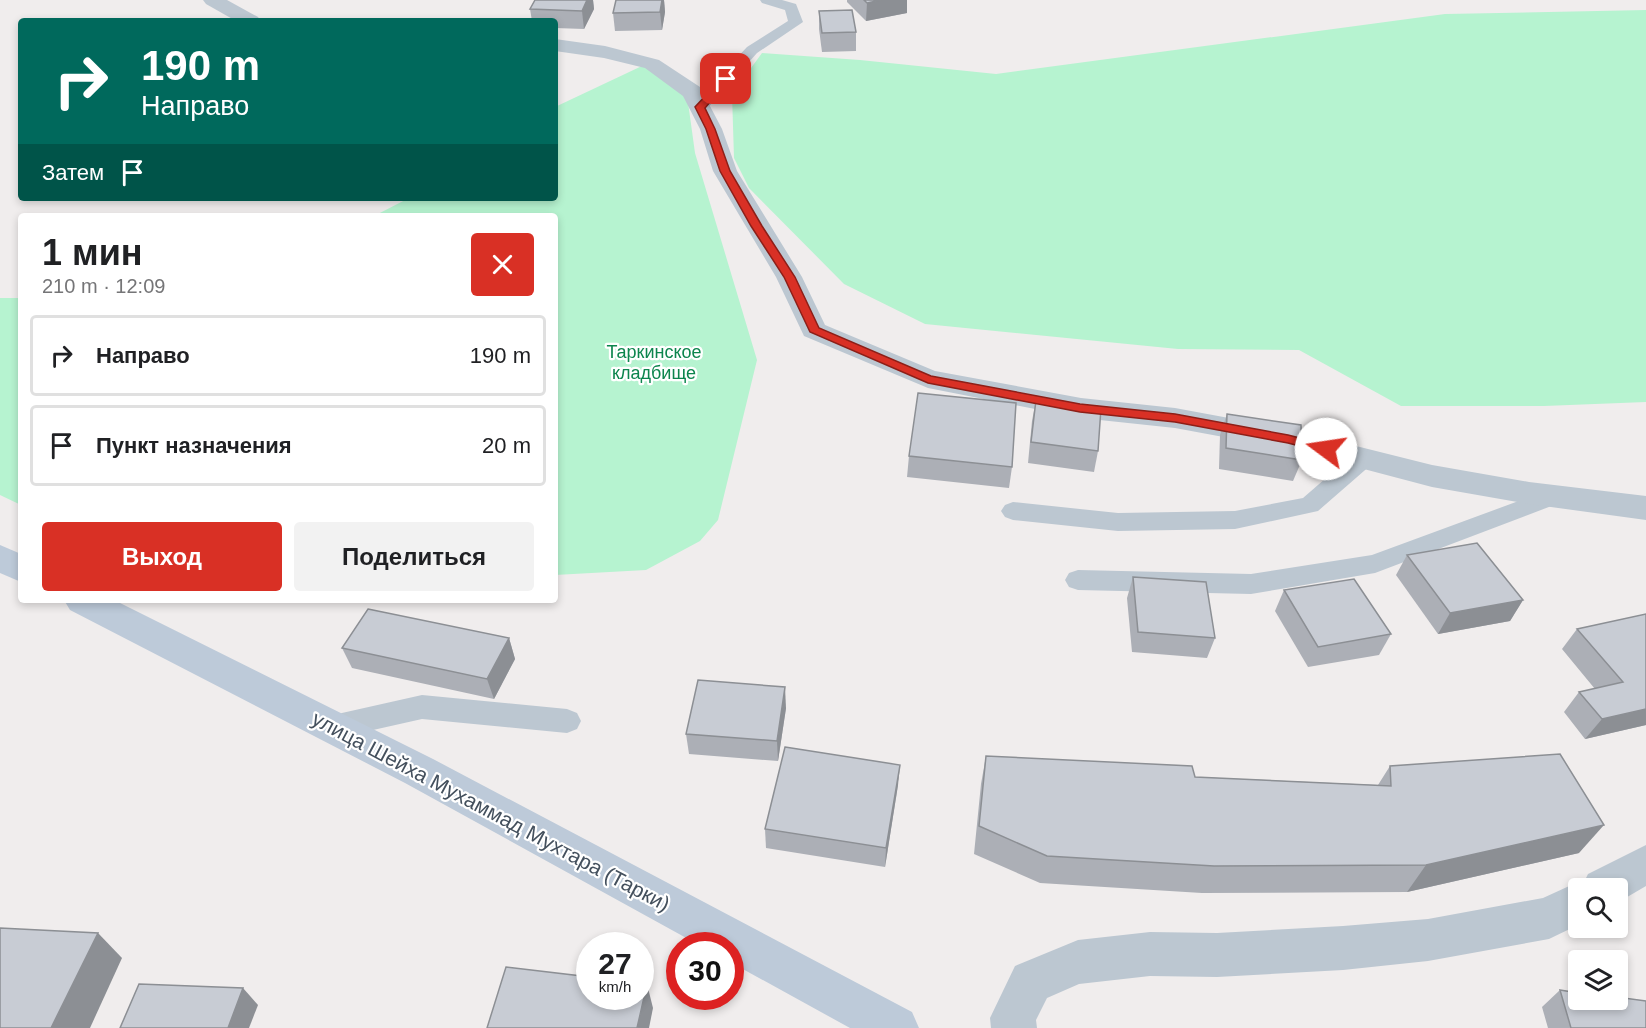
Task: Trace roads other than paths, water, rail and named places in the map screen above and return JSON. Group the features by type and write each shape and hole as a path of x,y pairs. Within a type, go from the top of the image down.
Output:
{"street":[{"path":"213,0 246,18"},
{"path":"558,45 605,52 652,64 692,92 711,129 725,171 756,226 789,277 814,330 928,379 1080,408 1175,418 1288,439 1432,476 1646,508"},
{"path":"0,558 18,567"},
{"name":"улица Шейха Мухаммад Мухтара (Тарки)","path":"88,603 333,727 896,1028"},
{"path":"1621,878 1646,864"},
{"path":"1014,1028 1013,1018 1030,982 1078,962 1150,954 1217,955 1343,948 1428,940 1549,918 1568,908"}],"lane":[{"path":"700,107 752,50 796,22 792,7 767,0"},
{"path":"1013,511 1118,522 1235,520 1310,505 1364,458"},
{"path":"1078,580 1251,584 1375,564 1554,496"},
{"path":"333,727 422,707 567,722"}],"park label":[{"name":"Таркинское кладбище","path":"654,362"}]}
